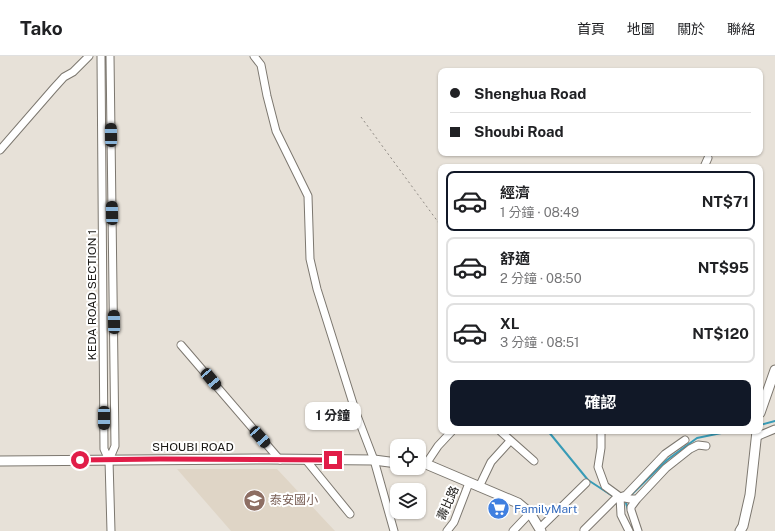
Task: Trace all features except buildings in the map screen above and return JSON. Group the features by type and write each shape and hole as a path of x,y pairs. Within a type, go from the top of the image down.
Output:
{"main road":[{"path":"763,404 775,370"},
{"path":"740,531 743,526 750,495 757,434"},
{"name":"SHOUBI ROAD","path":"0,460 374,460 390,462"},
{"path":"426,466 500,494 518,503 530,513 540,530"}],"street":[{"path":"0,150 64,77 73,72 89,56"},
{"name":"KEDA ROAD SECTION 1","path":"101,56 104,449 109,460"},
{"path":"110,56 115,446 109,460 111,531"},
{"path":"254,56 261,65 276,131 308,196 310,259 317,289 356,413 374,460 394,531"},
{"path":"705,164 708,158"},
{"path":"181,345 280,460"},
{"path":"763,432 775,429"},
{"path":"426,460 449,434"},
{"path":"503,434 534,461"},
{"path":"601,434 601,448 598,467 605,486 628,498"},
{"path":"638,531 626,495 665,454 685,440"},
{"path":"479,487 491,462 510,441"},
{"path":"629,531 621,515 628,498 690,449 698,445 706,446"},
{"path":"306,460 350,514"},
{"name":"壽比路","path":"447,531 454,522 469,483"},
{"path":"540,530 586,483"},
{"path":"584,530 615,500 628,498"},
{"path":"513,531 530,513"}],"path":[{"path":"361,117 438,222"}],"shaded area":[{"name":"泰安國小","path":"177,469 277,469 335,531 231,531"}],"waterway":[{"path":"763,424 775,421"},
{"path":"550,434 588,480 614,497"},
{"path":"629,497 667,460 697,438 716,434"},
{"path":"626,503 628,510"}],"place":[{"name":"泰安國小","path":"255,500"},
{"name":"FamilyMart","path":"499,509"}],"route":[{"path":"80,460 333,460"}]}
